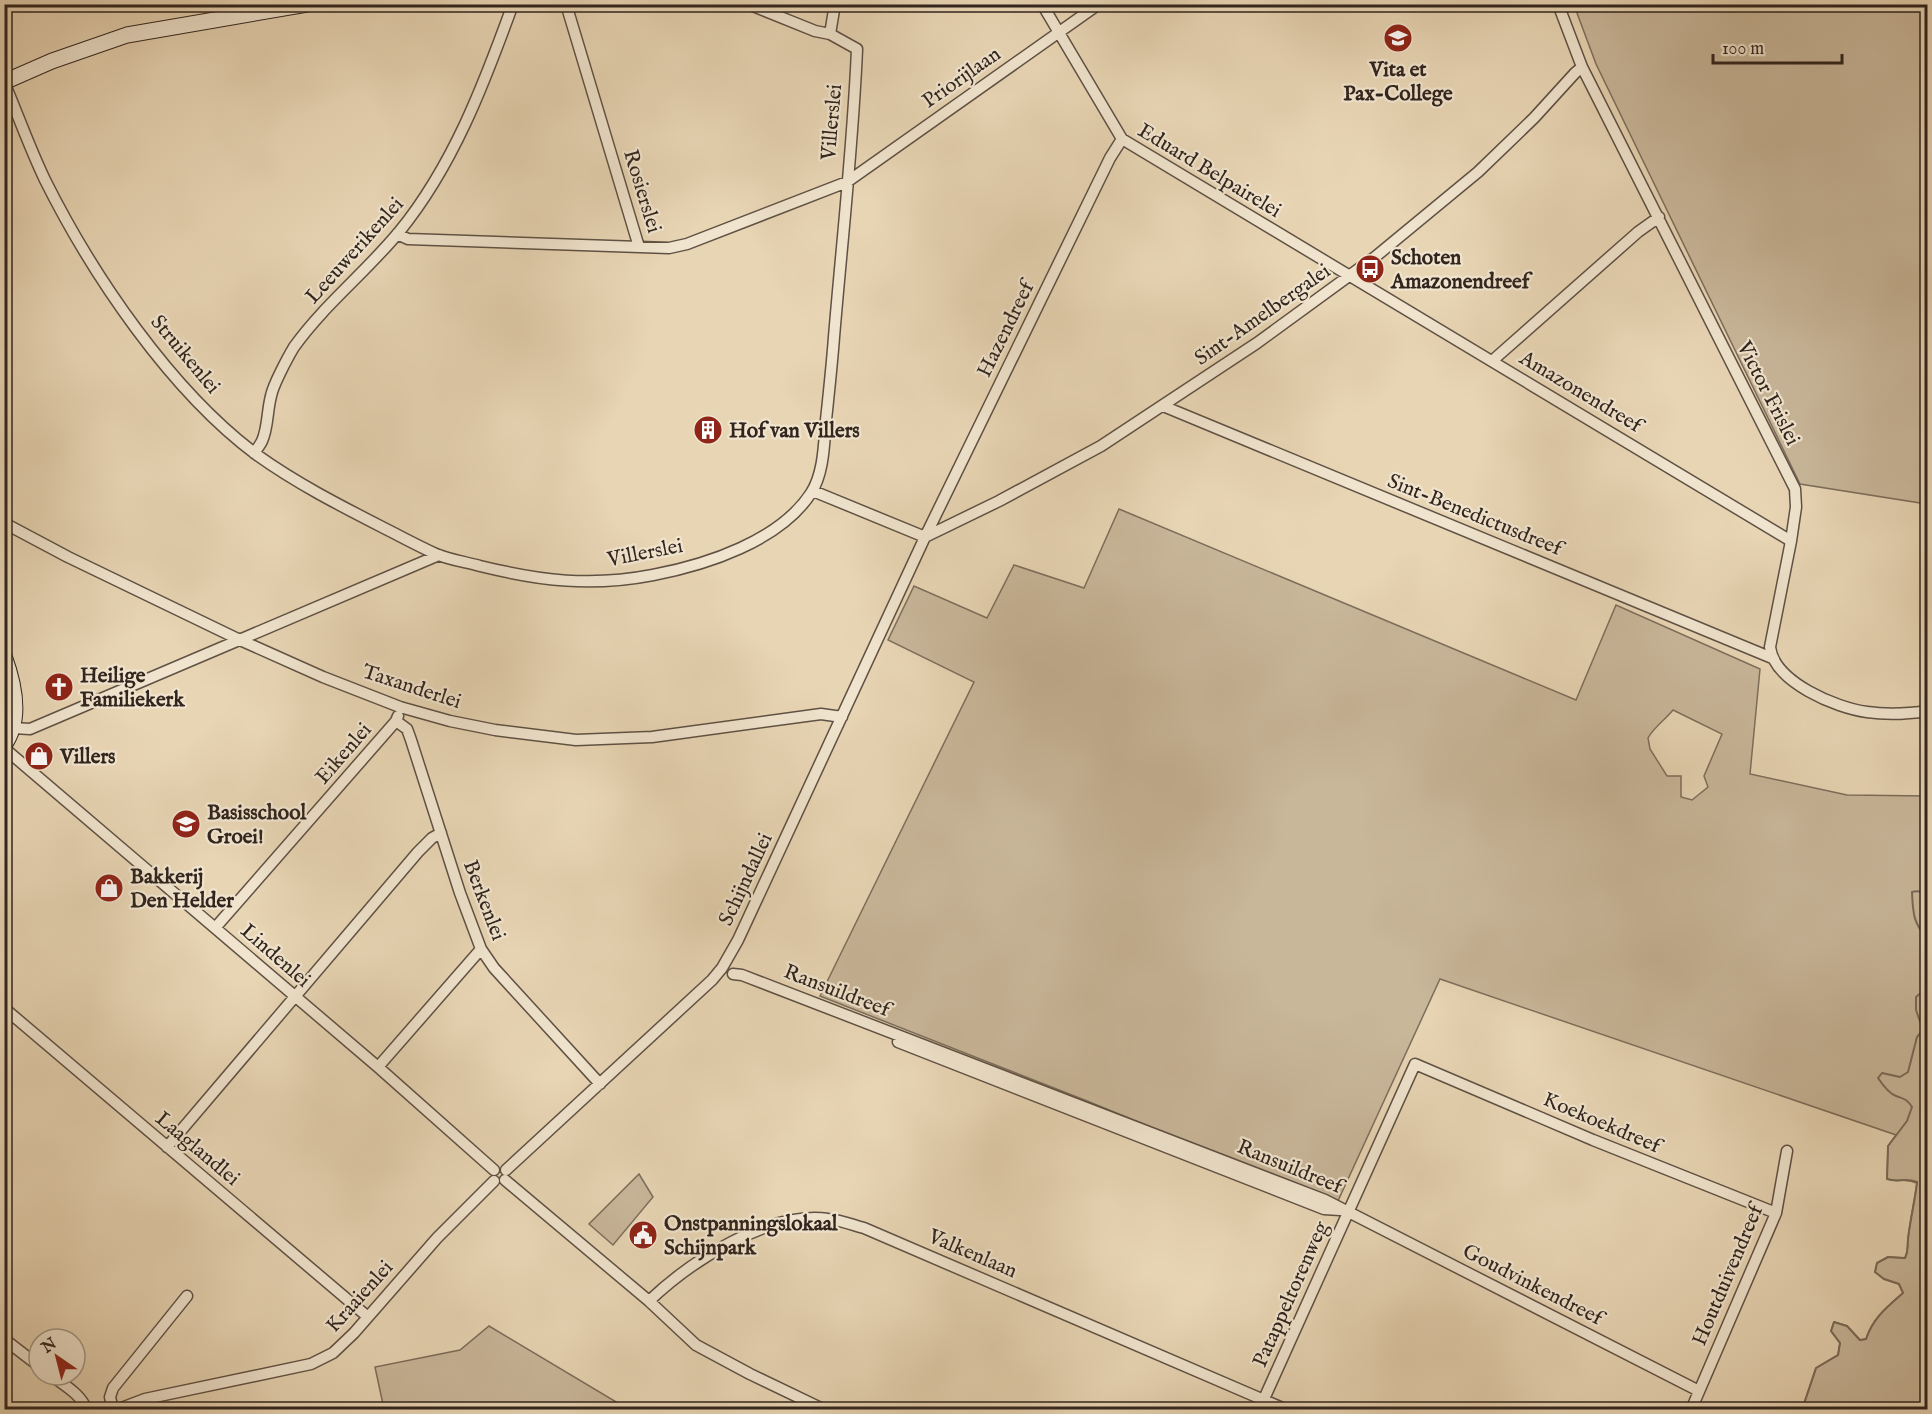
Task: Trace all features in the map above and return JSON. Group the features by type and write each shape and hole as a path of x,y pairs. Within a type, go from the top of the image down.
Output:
{"street":[{"path":"4,82 52,61 128,35 308,4"},
{"name":"Leeuwerikenlei","path":"255,453 262,441 271,394 293,348 397,234 420,204 462,130 513,4"},
{"name":"Rosierslei","path":"566,4 639,247 669,248 687,244 847,182"},
{"path":"748,4 816,31 830,34 835,4"},
{"name":"Eduard Belpairelei","path":"1042,4 1122,139 1350,276"},
{"name":"Priorijlaan","path":"847,182 1099,4"},
{"name":"Victor Frislei","path":"1558,4 1582,67 1795,489 1796,507 1791,541 1770,647 1772,658"},
{"name":"Villerslei","path":"439,555 540,579 576,582 622,581 675,571 725,554 765,536 795,513 813,491 822,459 857,49 830,34"},
{"name":"Sint-Amelbergalei","path":"925,537 958,522 1101,446 1257,343 1350,276 1478,172 1582,67"},
{"name":"Struikenlei","path":"4,82 43,176 72,233 107,287 179,381 255,453 297,482 439,555"},
{"name":"Hazendreef","path":"925,537 1110,158 1122,139"},
{"path":"1492,361 1638,232 1659,217"},
{"path":"397,234 408,239 639,247"},
{"name":"Amazonendreef","path":"1350,276 1791,541"},
{"name":"Sint-Benedictusdreef","path":"1163,406 1772,658"},
{"path":"813,491 925,537"},
{"name":"Taxanderlei","path":"4,522 68,558 240,640 323,677 400,707 450,721 495,730 576,740 652,736 821,714 842,717"},
{"name":"Schijndallei","path":"500,1175 686,1006 722,968 738,940 925,537"},
{"path":"13,728 30,729 439,555"},
{"path":"4,656 12,686 15,710 13,728 4,746"},
{"path":"1772,658 1780,669 1798,684 1831,702 1867,712 1901,714 1928,711"},
{"name":"Eikenlei","path":"215,928 396,721 400,707"},
{"path":"396,721 407,729 414,711"},
{"name":"Berkenlei","path":"407,729 481,949 494,968 600,1084"},
{"name":"Lindenlei","path":"4,746 649,1301 696,1345 825,1410"},
{"path":"167,1147 418,852 432,838 441,833"},
{"path":"378,1067 481,949"},
{"name":"Ransuildreef","path":"722,968 1017,1080 1325,1200 1349,1212"},
{"name":"Laaglandlei","path":"4,1008 368,1317"},
{"name":"Patappeltorenweg","path":"1262,1405 1415,1064"},
{"name":"Koekoekdreef","path":"1415,1064 1613,1148 1776,1213"},
{"name":"Houtduivendreef","path":"1691,1410 1776,1213 1786,1151"},
{"name":"Kraaienlei","path":"114,1410 145,1399 311,1364 333,1353 368,1317 437,1238 500,1175"},
{"name":"Goudvinkendreef","path":"1349,1212 1699,1390"},
{"name":"Valkenlaan","path":"649,1301 668,1283 725,1246 755,1230 788,1220 828,1219 864,1228 1262,1405 1287,1410"},
{"path":"114,1410 110,1396 113,1388 187,1296"},
{"path":"4,1339 27,1357"},
{"path":"66,1387 80,1398 86,1410"}],"shaded area":[{"path":"1574,5 1927,5 1927,504 1800,484 1596,64"},
{"path":"1119,509 1576,700 1616,605 1760,669 1750,774 1847,795 1927,796 1927,1409 1802,1409 1816,1368 1838,1355 1840,1343 1831,1331 1834,1322 1847,1326 1860,1340 1866,1339 1877,1319 1903,1293 1899,1284 1884,1279 1875,1272 1877,1263 1888,1257 1905,1258 1907,1251 1917,1183 1887,1179 1888,1146 1896,1135 1440,979 1337,1203 820,996 974,682 888,640 914,586 987,618 1014,565 1084,588","holes":["1673,710 1722,734 1704,776 1708,787 1692,800 1681,797 1681,776 1667,776 1650,749 1648,738 1650,734"]},
{"path":"639,1174 653,1197 613,1245 589,1224"},
{"path":"489,1326 628,1409 384,1409 375,1367 460,1350"}],"waterway":[{"path":"1925,702 1928,691"},
{"path":"1928,898 1921,892 1912,892 1915,919 1928,942"},
{"path":"1928,910 1926,917 1928,918"},
{"path":"1802,1410 1816,1368 1838,1355 1840,1343 1831,1331 1834,1322 1847,1326 1860,1340 1866,1339 1877,1319 1903,1293 1899,1284 1884,1279 1875,1272 1877,1263 1888,1257 1905,1258 1907,1253 1917,1182 1887,1179 1888,1146 1907,1121 1912,1107 1909,1102 1890,1093 1878,1078 1882,1073 1900,1077 1908,1072 1917,1037 1923,1030 1916,1010 1916,997 1922,992 1928,994"}],"place":[{"name":"Vita et Pax-College","path":"1398,38"},
{"name":"Schoten Amazonendreef","path":"1370,269"},
{"name":"Hof van Villers","path":"708,430"},
{"name":"Heilige Familiekerk","path":"59,687"},
{"name":"Villers","path":"39,756"},
{"name":"Basisschool Groei!","path":"186,824"},
{"name":"Bakkerij Den Helder","path":"109,888"},
{"name":"Onstpanningslokaal Schijnpark","path":"643,1235"}]}
